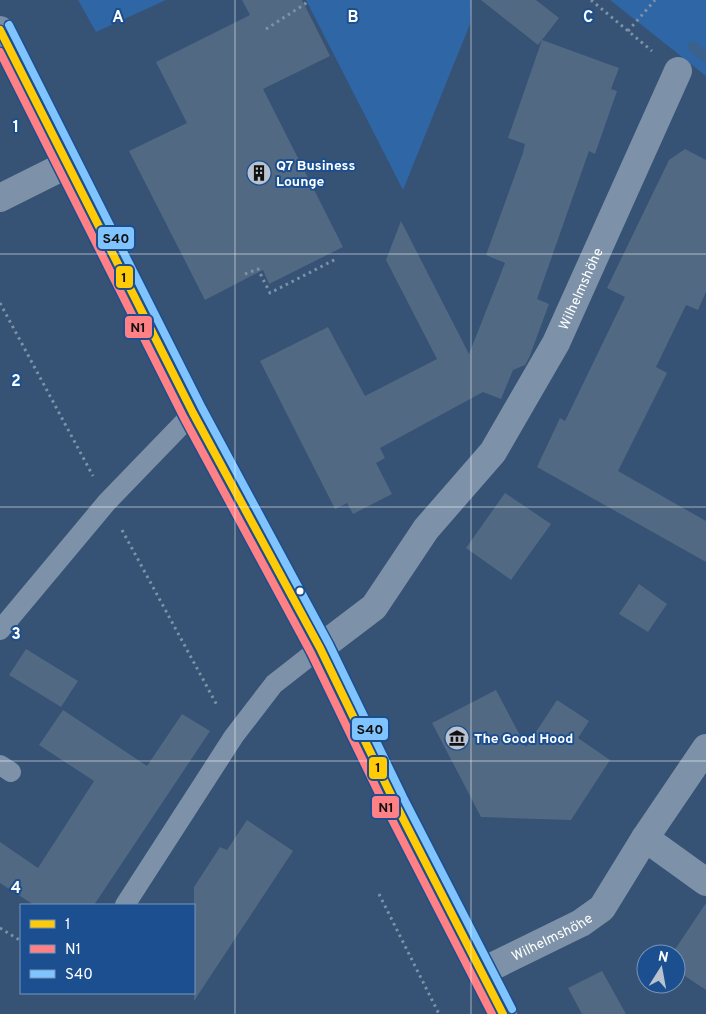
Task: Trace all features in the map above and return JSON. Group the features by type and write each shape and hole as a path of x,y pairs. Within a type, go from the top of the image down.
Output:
{"main road":[{"path":"0,30 193,413 320,648 503,1014"}],"street":[{"name":"Wilhelmshöhe","path":"320,648 374,607 426,529 493,452 556,344 678,71"},
{"path":"0,198 68,164"},
{"name":"Wilhelmshöhe","path":"481,972 581,923 602,908 645,838 706,748"},
{"path":"645,838 706,882"}],"lane":[{"path":"0,630 107,502 193,413"},
{"path":"126,904 234,736 274,684 320,648"}],"path":[{"path":"266,29 305,4 307,0"},
{"path":"591,0 628,31 654,0"},
{"path":"245,274 258,269 270,293 336,259"},
{"path":"379,894 439,1014"},
{"path":"0,928 20,940"}],"shaded area":[{"path":"78,0 166,0 96,32"},
{"path":"306,0 471,0 470,24 403,190"},
{"path":"610,0 706,0 706,76"}],"building":[{"path":"242,0 302,0 330,56 263,89 343,247 269,284 263,270 205,300 129,151 187,123 156,62 250,15"},
{"path":"481,0 536,0 559,18 538,45"},
{"path":"542,40 619,68 611,89 617,91 595,154 589,151 537,299 549,304 529,358 525,365 513,370 501,399 483,392 380,448 385,458 376,463 392,494 353,514 347,503 335,509 260,361 328,327 365,396 437,359 386,260 401,221 469,354 505,263 486,255 523,153 525,144 508,138"},
{"path":"685,149 706,160 706,292 698,310 686,305 656,367 667,373 618,471 706,521 706,562 537,467 560,418 565,421 625,297 607,288 669,160"},
{"path":"505,493 551,524 511,580 466,548"},
{"path":"639,584 667,604 648,632 619,614"},
{"path":"26,649 78,681 61,707 9,675"},
{"path":"496,690 526,747 557,700 589,721 578,738 610,760 571,820 481,817 432,723"},
{"path":"63,710 147,766 182,714 210,731 95,904 32,904 0,883 0,842 38,868 94,781 39,745"},
{"path":"247,820 293,851 194,1001 194,887 220,847 227,850"},
{"path":"706,903 706,990 686,977 686,944 679,944"},
{"path":"602,971 626,1014 582,1014 568,988"}],"waterway":[{"path":"693,47 706,57"}],"transit line":[{"name":"S40","path":"9,25 202,408 329,644 403,797 512,1009"},
{"name":"1","path":"0,30 193,413 320,648 394,801 503,1014"},
{"name":"N1","path":"0,52 184,418 311,653 385,806 492,1014"}],"place":[{"name":"Q7 Business Lounge","path":"259,173"},
{"name":"The Good Hood","path":"457,738"}]}
